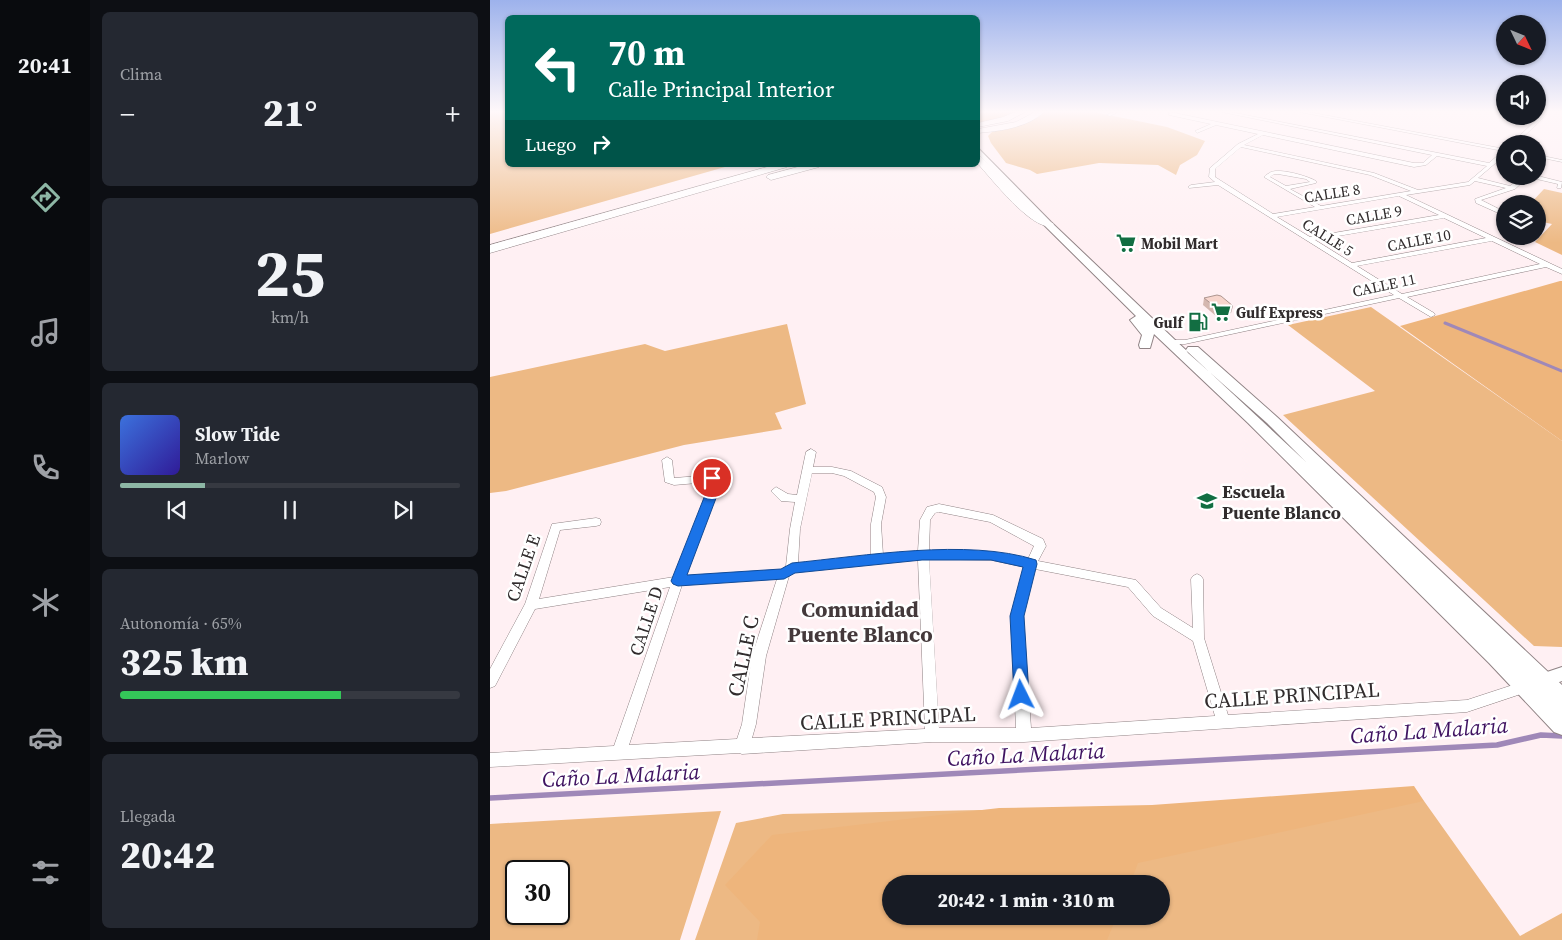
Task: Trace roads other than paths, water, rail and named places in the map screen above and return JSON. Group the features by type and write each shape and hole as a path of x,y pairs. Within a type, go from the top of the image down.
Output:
{"highway":[{"path":"980,161 1034,217 1047,216"},
{"path":"532,233 572,217 736,167"},
{"path":"641,202 677,188 747,167"},
{"path":"490,244 762,167"},
{"path":"490,250 777,167"},
{"path":"588,222 649,209 809,167"}],"main road":[{"path":"993,156 1012,186 1047,216"},
{"path":"997,156 1047,216 1132,305 1272,420 1543,680 1555,701 1562,724"},
{"path":"1012,186 1019,189 1177,342 1195,367 1289,455 1526,687 1555,701"},
{"path":"1132,305 1126,308 1146,330 1148,336 1146,347 1171,353 1195,367"}],"street":[{"path":"1219,184 1212,177 1212,169 1227,156"},
{"path":"1289,156 1372,174 1419,192"},
{"path":"1369,156 1414,165 1424,164 1434,156"},
{"path":"1445,156 1491,165"},
{"path":"1546,158 1562,161"},
{"name":"CALLE 8","path":"1271,216 1470,183 1496,160"},
{"path":"1285,188 1314,182 1308,178 1278,172 1272,173 1267,177 1285,188 1321,208"},
{"path":"1474,179 1513,188"},
{"path":"1546,180 1561,183 1559,186"},
{"path":"1191,187 1219,184"},
{"name":"CALLE 5","path":"1219,184 1431,315"},
{"path":"1496,210 1478,202 1478,199 1513,188 1516,185"},
{"path":"1401,195 1562,272"},
{"name":"CALLE 9","path":"1309,239 1444,216"},
{"name":"CALLE 10","path":"1351,265 1492,239"},
{"name":"CALLE 11","path":"1177,342 1546,265"},
{"name":"CALLE C","path":"742,747 749,724 760,656 788,571 811,452"},
{"name":"CALLE D","path":"618,753 642,690 678,581 715,485 712,478 674,482 669,480 667,460"},
{"path":"806,470 832,470 847,473 878,490 881,497 876,524 877,559"},
{"path":"776,491 785,498 801,499"},
{"path":"932,735 922,556 925,520 931,510 939,508 994,519 1039,542 1040,546 1031,564 1017,616 1024,735"},
{"name":"CALLE E","path":"490,682 531,605 556,527 596,522"},
{"path":"531,605 678,581 788,571 877,559 922,556 991,556 1132,582 1157,612 1198,638"},
{"path":"1197,579 1200,628 1198,638 1223,720"},
{"path":"1526,687 1562,674"},
{"name":"CALLE PRINCIPAL","path":"490,760 932,735 1024,735 1223,720 1467,706 1526,687"}],"waterway":[{"path":"1445,323 1562,371"},
{"name":"Caño La Malaria","path":"490,798 1497,745 1541,735 1562,736"}],"place":[{"name":"Mobil Mart","path":"1126,243"},
{"name":"Gulf Express","path":"1221,312"},
{"name":"Gulf","path":"1198,322"},
{"name":"Escuela Puente Blanco","path":"1207,501"}],"district":[{"name":"Comunidad Puente Blanco","path":"860,622"}]}
